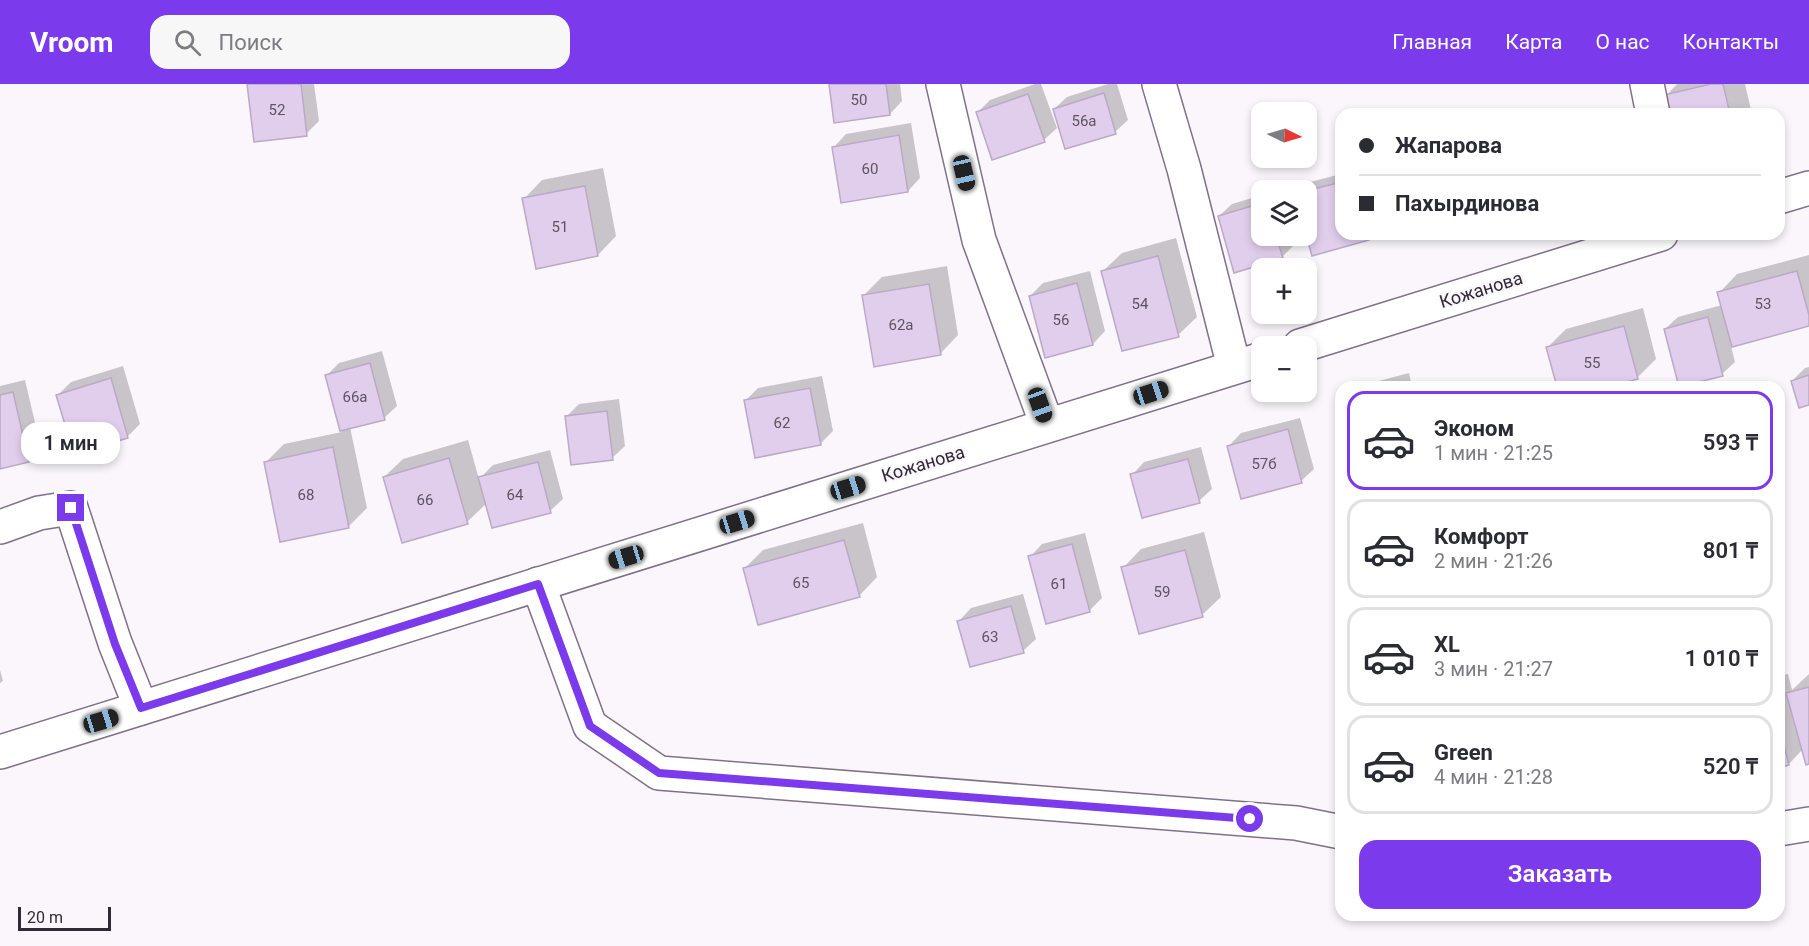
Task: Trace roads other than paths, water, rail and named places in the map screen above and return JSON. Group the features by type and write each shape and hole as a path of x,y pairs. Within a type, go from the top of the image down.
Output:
{"street":[{"path":"943,84 980,240 1047,425"},
{"path":"1158,84 1248,363"},
{"path":"1647,84 1652,108"},
{"path":"1785,195 1809,188"},
{"name":"Кожанова","path":"1317,341 1642,240"},
{"name":"Кожанова","path":"0,752 1248,363"},
{"path":"0,527 39,513 71,508 115,644 141,708"},
{"path":"538,584 590,726 659,773 1296,823 1335,830"},
{"path":"1785,828 1809,824"}]}
